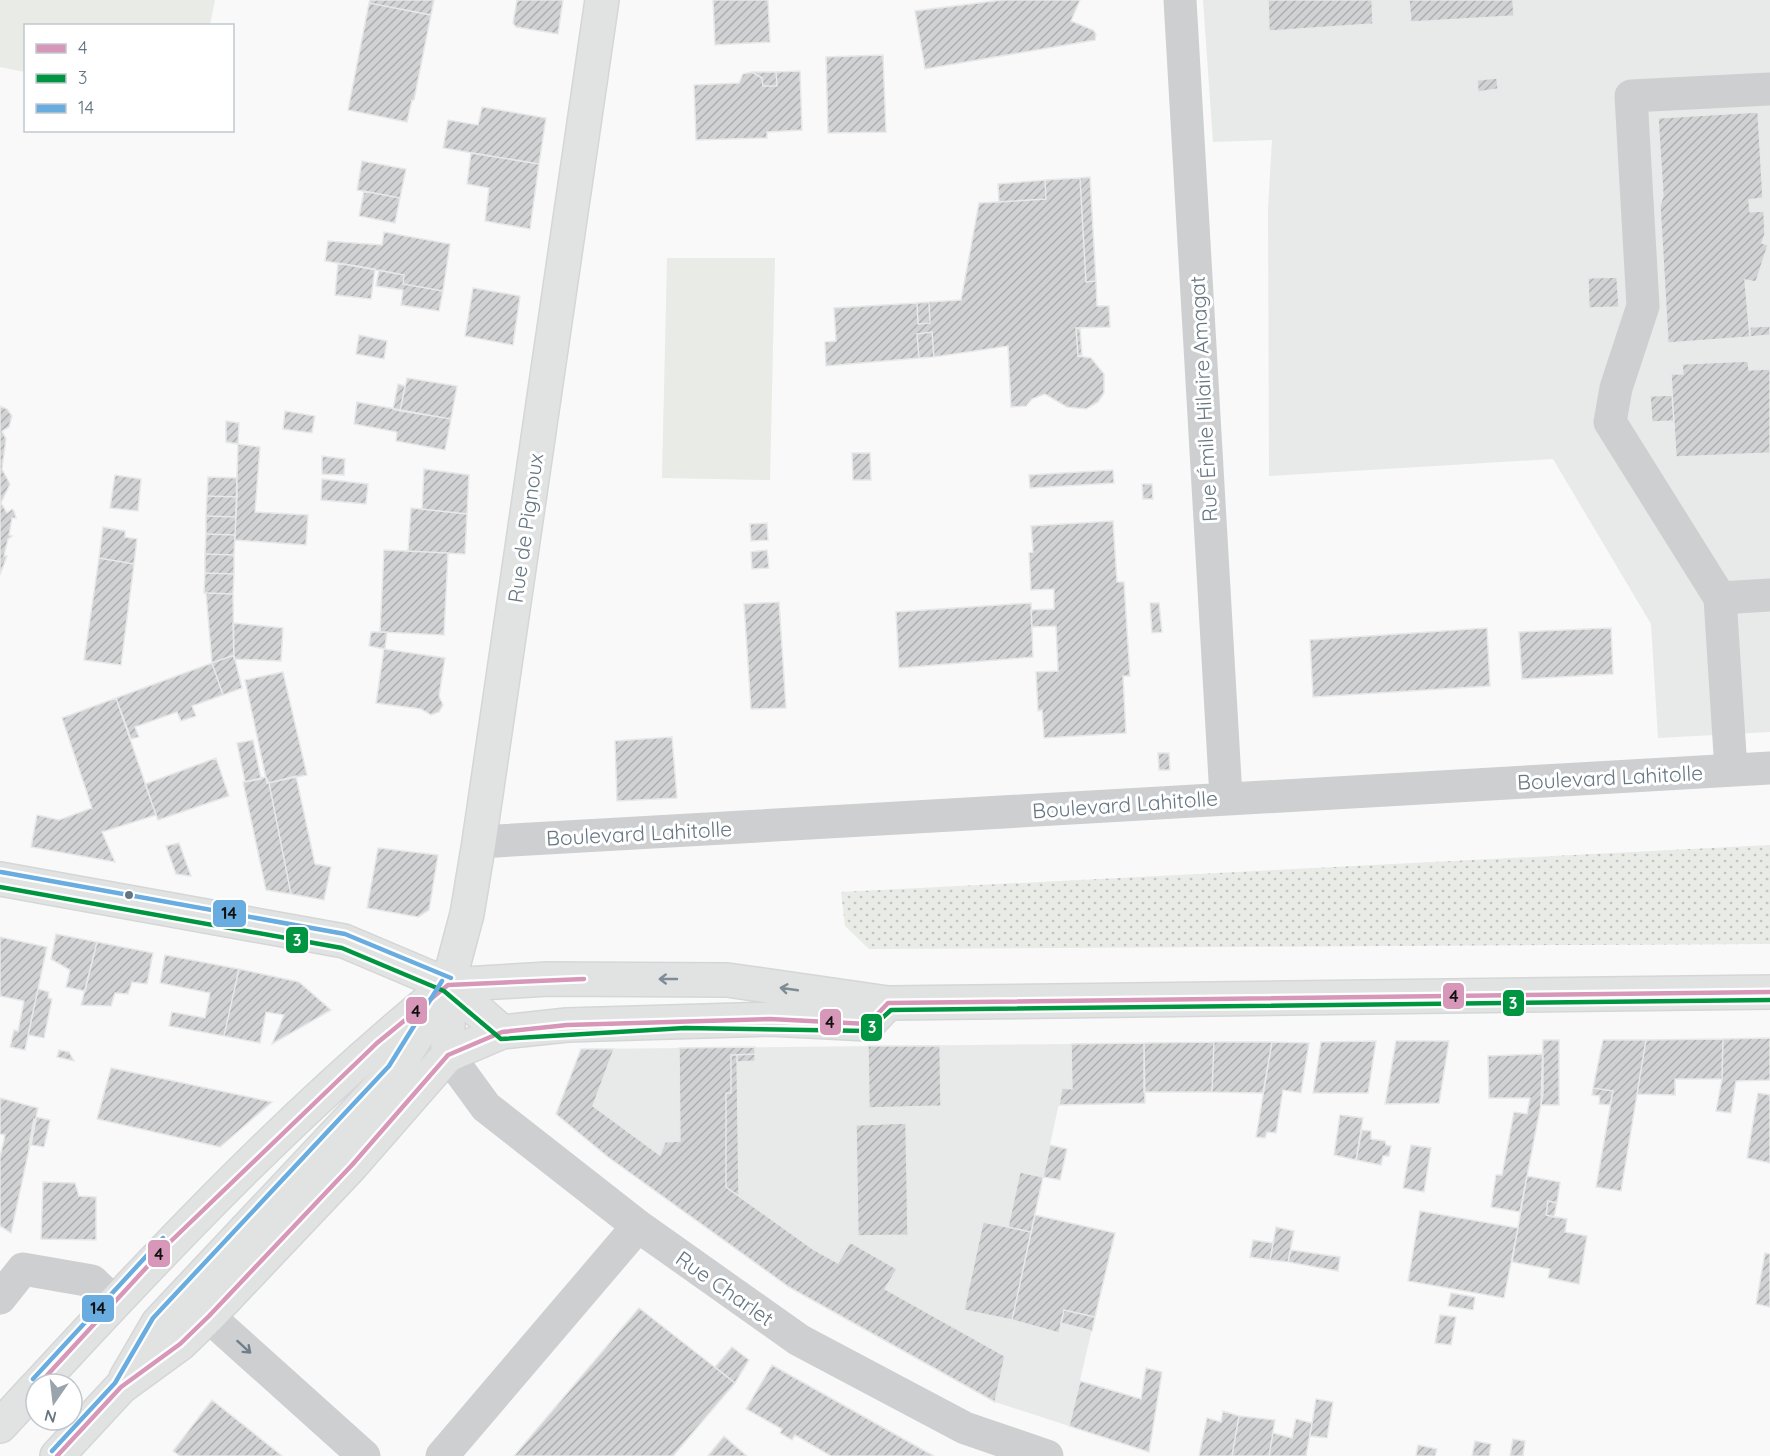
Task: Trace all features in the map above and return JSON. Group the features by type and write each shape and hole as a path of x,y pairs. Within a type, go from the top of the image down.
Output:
{"main road":[{"name":"Rue de Pignoux","path":"448,1055 448,985 467,914 479,842 602,0"},
{"path":"0,879 344,941 448,985 502,1032"},
{"path":"51,1372 169,1243 369,1051 448,985 548,979 727,980 888,1003 1770,992"},
{"path":"197,1306 395,1071 448,985"},
{"path":"57,1456 121,1387 158,1323 197,1306 352,1165 448,1055 502,1032 567,1025 770,1019 868,1024 888,1003"},
{"path":"0,1426 24,1401"}],"street":[{"name":"Rue Émile Hilaire Amagat","path":"1180,0 1226,797"},
{"path":"1731,770 1720,598 1610,422 1617,388 1643,306 1631,96 1770,89"},
{"path":"1720,598 1770,596"},
{"name":"Boulevard Lahitolle","path":"479,842 850,822 1226,797 1770,768"},
{"name":"Rue Charlet","path":"448,1055 486,1107 638,1226 799,1340 965,1428 992,1448 1047,1456"},
{"path":"442,1456 638,1226"},
{"path":"0,1298 22,1269 92,1281 114,1302"},
{"path":"197,1306 364,1456"}],"shaded area":[{"path":"0,0 215,0 210,24 24,24 24,72 0,67"},
{"path":"1203,0 1770,0 1770,732 1658,738 1651,624 1553,459 1269,476 1268,209 1272,140 1213,142"},
{"path":"667,258 775,258 770,480 662,478"},
{"path":"1770,845 1770,944 869,949 845,926 841,892"},
{"path":"1071,1044 1072,1089 1062,1089 1035,1215 1115,1233 1069,1426 995,1402 789,1287 608,1157 556,1114 581,1049"}],"building":[{"path":"370,0 434,0 431,15 369,3"},
{"path":"517,0 563,0 558,34 516,27 513,23"},
{"path":"713,0 768,0 770,42 715,45"},
{"path":"1002,0 1080,0 1071,21 1093,30 1096,34 1095,40 925,69 915,11"},
{"path":"1268,0 1372,0 1373,24 1269,31"},
{"path":"1409,0 1513,0 1514,16 1411,22"},
{"path":"369,3 431,15 414,100 412,100 407,122 348,110"},
{"path":"883,55 886,132 828,133 826,57"},
{"path":"800,71 802,130 767,132 767,138 696,140 694,85 739,83 743,74 752,72 762,78 763,86 777,86 776,72"},
{"path":"752,72 776,72 777,86 763,86 762,78"},
{"path":"1497,78 1498,89 1478,92 1477,80"},
{"path":"482,107 546,118 539,164 443,148 448,120 478,125"},
{"path":"1758,112 1763,198 1749,200 1750,212 1764,211 1765,234 1762,243 1768,245 1756,282 1745,280 1750,337 1668,343 1660,206 1663,196 1658,118"},
{"path":"471,153 539,164 530,229 485,221 489,188 467,184"},
{"path":"362,161 406,169 400,198 357,190"},
{"path":"1090,177 1096,281 1086,282 1080,178"},
{"path":"1080,178 1086,282 1096,281 1097,306 1109,306 1110,327 1076,328 1078,356 1091,358 1104,374 1104,393 1098,402 1086,409 1067,407 1045,394 1032,399 1026,406 1011,407 1008,346 934,357 932,332 917,334 919,358 826,366 825,342 836,341 834,308 917,303 918,324 930,323 929,302 961,300 979,203 1046,199 1045,180"},
{"path":"1045,180 1046,199 999,202 998,184"},
{"path":"364,191 400,198 395,223 359,216"},
{"path":"384,232 450,244 443,291 403,284 404,275 325,261 328,241 382,245"},
{"path":"338,263 375,269 371,299 335,295"},
{"path":"379,270 404,275 403,284 443,291 439,311 401,305 403,290 376,286"},
{"path":"1617,277 1619,307 1589,308 1588,278"},
{"path":"473,288 520,296 513,345 465,336"},
{"path":"929,302 930,323 918,324 917,303"},
{"path":"1770,326 1770,335 1750,337 1750,327"},
{"path":"1076,328 1080,329 1082,355 1078,356"},
{"path":"932,332 934,357 919,358 917,334"},
{"path":"359,335 387,341 384,359 356,354"},
{"path":"1748,361 1749,370 1770,369 1770,453 1676,457 1671,374 1683,374 1682,364"},
{"path":"407,378 457,386 451,419 400,411"},
{"path":"398,384 405,386 400,411 393,409"},
{"path":"1672,395 1674,421 1652,422 1650,396"},
{"path":"357,402 451,419 445,450 396,441 397,432 354,424"},
{"path":"0,406 7,409 12,416 9,427 2,431 6,439 2,469 10,484 1,503 7,513 12,509 14,511 16,518 12,518 9,535 12,536 8,539 4,556 7,556 0,575"},
{"path":"285,411 315,416 312,433 283,429"},
{"path":"226,421 239,423 238,444 226,442"},
{"path":"238,444 260,447 255,512 308,515 306,545 235,540"},
{"path":"852,453 870,453 871,480 853,480"},
{"path":"322,456 345,459 344,475 322,474"},
{"path":"424,469 469,475 467,514 422,509"},
{"path":"1113,470 1114,483 1030,488 1029,475"},
{"path":"115,475 141,479 138,511 110,508"},
{"path":"208,477 237,478 237,497 207,496"},
{"path":"322,479 368,484 366,504 321,500"},
{"path":"1142,484 1152,484 1153,499 1143,499"},
{"path":"207,496 237,497 236,517 206,516"},
{"path":"411,508 467,514 465,554 408,551"},
{"path":"206,516 236,517 235,535 206,534"},
{"path":"1113,521 1117,582 1124,582 1130,676 1123,676 1126,733 1044,738 1042,710 1038,711 1036,672 1058,671 1056,626 1032,627 1031,610 1054,609 1054,589 1031,590 1029,553 1033,552 1031,526"},
{"path":"767,523 768,540 751,541 750,524"},
{"path":"103,527 125,531 125,537 137,539 134,564 99,558"},
{"path":"206,534 235,535 234,555 205,554"},
{"path":"384,550 448,553 444,635 380,632"},
{"path":"767,550 769,568 752,569 751,552"},
{"path":"205,554 234,555 234,574 205,573"},
{"path":"99,558 134,564 121,665 84,660"},
{"path":"205,573 234,574 233,594 204,593"},
{"path":"206,593 233,594 234,655 212,663"},
{"path":"779,602 786,708 751,709 744,604"},
{"path":"1031,603 1033,657 899,668 896,612"},
{"path":"1150,603 1159,603 1162,632 1152,633"},
{"path":"233,623 283,628 281,661 234,659"},
{"path":"1487,628 1490,686 1313,697 1310,640"},
{"path":"1611,628 1613,674 1522,679 1519,632"},
{"path":"371,632 387,632 385,649 369,646"},
{"path":"384,649 445,658 439,696 443,705 439,712 431,715 421,709 376,703"},
{"path":"234,655 242,688 223,695 212,663"},
{"path":"212,663 223,695 192,706 196,716 181,721 177,712 135,727 139,737 131,739 116,698"},
{"path":"283,672 307,775 267,783 245,680"},
{"path":"116,698 156,815 102,832 115,862 31,847 37,815 59,820 92,808 62,718"},
{"path":"672,737 677,798 617,801 615,741"},
{"path":"253,740 261,779 245,782 237,743"},
{"path":"1158,753 1169,753 1170,770 1159,770"},
{"path":"216,758 229,796 158,820 145,784"},
{"path":"296,776 315,864 331,867 324,900 291,894 269,783"},
{"path":"266,777 291,894 266,890 243,782"},
{"path":"179,843 191,876 176,874 166,846"},
{"path":"378,848 438,855 429,910 418,917 367,908"},
{"path":"56,934 97,942 85,991 66,987 70,970 51,959"},
{"path":"0,937 47,947 25,1050 10,1047 14,1030 18,1031 24,1001 0,996"},
{"path":"97,942 153,953 147,984 132,982 128,994 115,993 111,1006 81,1005"},
{"path":"165,955 239,969 224,1036 169,1026 172,1012 205,1018 210,993 160,983"},
{"path":"239,969 299,982 331,1010 272,1044 284,1015 266,1012 260,1043 224,1036"},
{"path":"38,989 49,992 48,998 52,999 44,1038 28,1035"},
{"path":"1770,1038 1770,1080 1736,1081 1731,1113 1716,1111 1722,1079 1723,1039"},
{"path":"1723,1039 1722,1079 1675,1079 1675,1095 1637,1094 1646,1040"},
{"path":"1543,1040 1559,1040 1559,1105 1541,1105"},
{"path":"1603,1040 1646,1040 1621,1191 1596,1187 1613,1091 1593,1088"},
{"path":"1376,1041 1368,1093 1313,1093 1321,1042"},
{"path":"1396,1041 1449,1041 1439,1103 1385,1104"},
{"path":"1214,1042 1212,1092 1144,1092 1144,1043"},
{"path":"1214,1042 1272,1042 1263,1093 1212,1092"},
{"path":"1272,1042 1309,1043 1301,1093 1283,1090 1276,1133 1267,1132 1265,1138 1256,1137"},
{"path":"1144,1043 1145,1103 1059,1105 1062,1088 1072,1089 1071,1044"},
{"path":"868,1046 940,1046 941,1106 869,1108"},
{"path":"755,1047 755,1054 731,1055 731,1093 726,1093 726,1187 813,1249 838,1263 850,1242 897,1269 885,1289 1005,1356 995,1402 789,1287 608,1157 556,1114 581,1049 614,1049 593,1106 660,1155 665,1142 680,1141 679,1048"},
{"path":"59,1050 69,1052 74,1061 57,1057"},
{"path":"755,1054 755,1061 737,1062 737,1055"},
{"path":"1543,1054 1543,1094 1520,1212 1491,1207 1496,1175 1502,1175 1514,1112 1527,1114 1530,1098 1489,1098 1488,1056"},
{"path":"731,1055 737,1055 739,1196 726,1187 726,1093 731,1093"},
{"path":"111,1068 272,1102 220,1147 97,1119"},
{"path":"1593,1088 1613,1091 1610,1105 1599,1104 1600,1096 1592,1095"},
{"path":"1758,1093 1770,1095 1770,1163 1747,1158"},
{"path":"0,1098 38,1108 11,1233 0,1226 0,1157 5,1135 0,1134"},
{"path":"1340,1115 1363,1118 1356,1160 1334,1155"},
{"path":"36,1117 50,1120 44,1147 31,1145"},
{"path":"34,1119 36,1120 31,1145 29,1145"},
{"path":"906,1123 908,1235 858,1236 856,1125"},
{"path":"1362,1130 1371,1131 1371,1139 1385,1141 1386,1145 1391,1146 1389,1156 1383,1156 1381,1165 1356,1160"},
{"path":"1050,1145 1067,1149 1060,1180 1043,1177"},
{"path":"1411,1145 1431,1148 1424,1192 1403,1188"},
{"path":"1020,1172 1043,1177 1031,1232 1008,1227"},
{"path":"1527,1176 1560,1182 1557,1203 1548,1201 1546,1215 1567,1219 1565,1232 1587,1236 1579,1284 1548,1278 1550,1269 1512,1262"},
{"path":"43,1182 75,1183 79,1196 96,1197 96,1240 41,1239"},
{"path":"1548,1201 1557,1203 1554,1217 1546,1215"},
{"path":"1420,1211 1518,1228 1504,1298 1408,1281"},
{"path":"1035,1215 1115,1233 1095,1317 1064,1310 1059,1333 1012,1320"},
{"path":"983,1222 1031,1232 1012,1320 964,1310"},
{"path":"1276,1227 1294,1231 1288,1262 1270,1260"},
{"path":"1253,1240 1273,1243 1270,1260 1250,1257"},
{"path":"1291,1250 1340,1257 1338,1271 1288,1262"},
{"path":"1765,1253 1770,1254 1770,1307 1756,1304"},
{"path":"1451,1293 1475,1297 1473,1310 1448,1306"},
{"path":"639,1308 735,1383 673,1456 514,1456"},
{"path":"1064,1310 1095,1317 1092,1331 1061,1323"},
{"path":"1440,1315 1456,1317 1451,1345 1435,1343"},
{"path":"732,1347 749,1360 735,1383 715,1367"},
{"path":"772,1365 934,1456 831,1456 795,1435 792,1440 780,1433 782,1429 746,1409"},
{"path":"1146,1368 1162,1372 1149,1452 1069,1426 1080,1381 1141,1399"},
{"path":"1316,1399 1333,1402 1327,1438 1310,1436"},
{"path":"212,1400 282,1456 180,1456 173,1451"},
{"path":"1223,1411 1239,1416 1232,1456 1199,1456 1207,1418 1221,1422"},
{"path":"1239,1416 1275,1420 1269,1456 1232,1456"},
{"path":"1296,1419 1312,1423 1306,1456 1269,1456 1273,1433 1292,1438"},
{"path":"724,1436 733,1444 747,1456 708,1456"},
{"path":"1513,1439 1525,1441 1523,1456 1510,1456"},
{"path":"1475,1441 1491,1444 1489,1456 1472,1456"},
{"path":"1418,1445 1437,1449 1435,1456 1416,1456"}],"transit line":[{"name":"14","path":"1,872 345,934 451,978"},
{"name":"3","path":"0,887 342,948 444,991 501,1039 685,1028 868,1031 891,1010 1770,1000"},
{"name":"4","path":"50,1372 169,1243 377,1043 448,985 584,979"},
{"name":"14","path":"52,1451 115,1383 153,1318 389,1066 442,981"},
{"name":"4","path":"57,1456 121,1387 180,1344 209,1316 352,1165 448,1055 502,1032 567,1025 770,1019 868,1024 888,1003 1770,992"},
{"name":"14","path":"39,1372 163,1238"}]}
